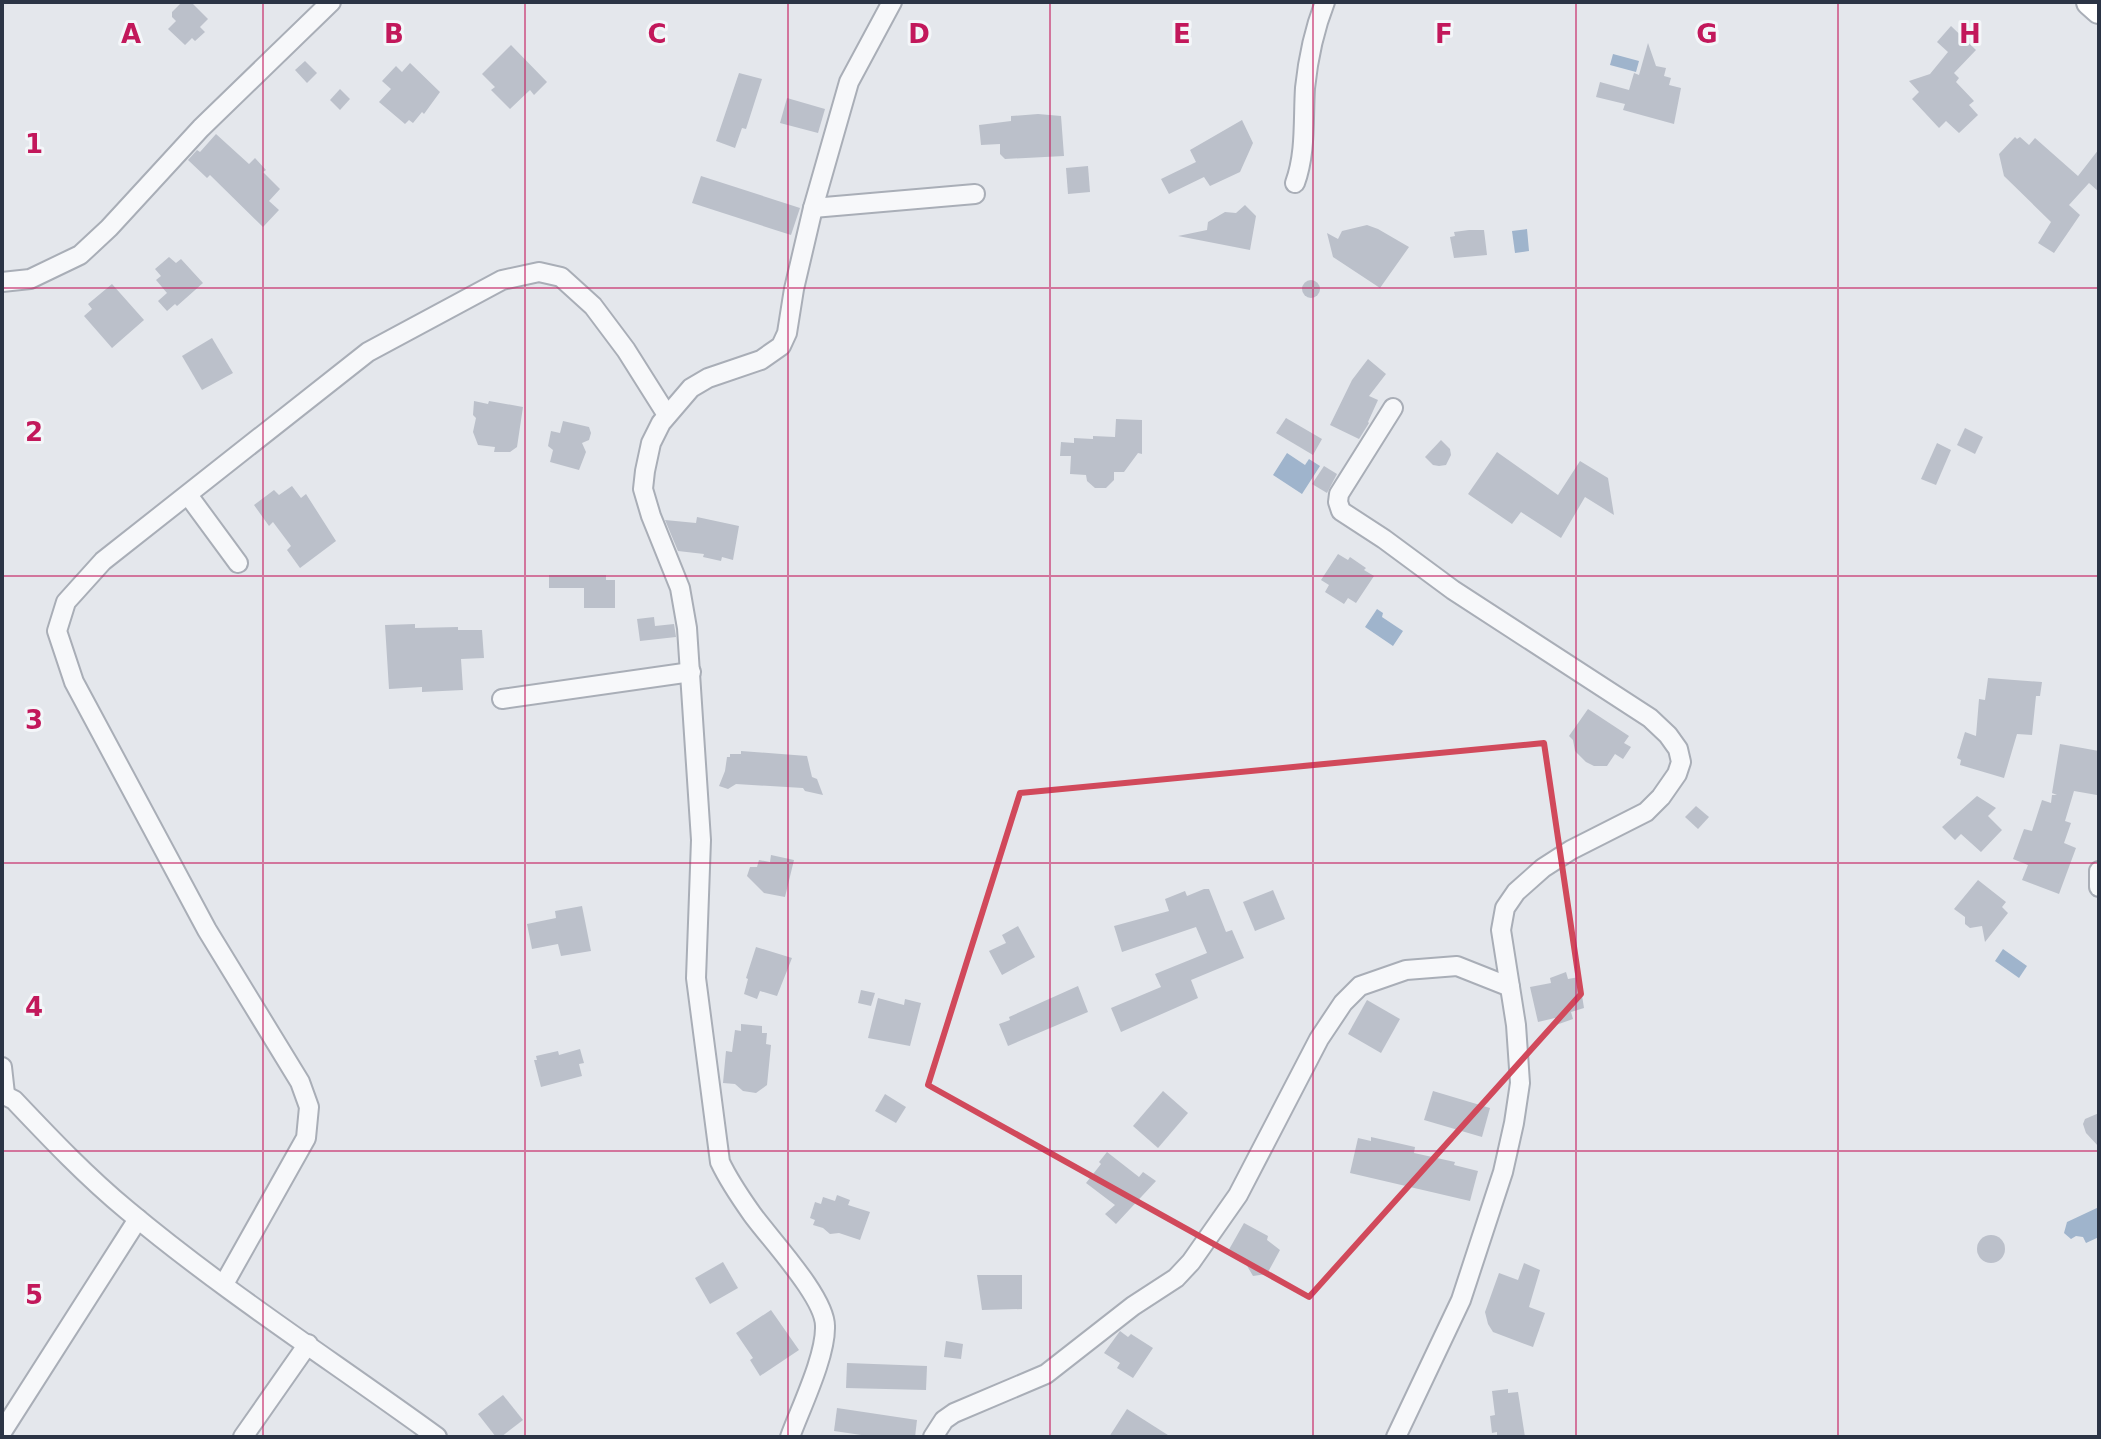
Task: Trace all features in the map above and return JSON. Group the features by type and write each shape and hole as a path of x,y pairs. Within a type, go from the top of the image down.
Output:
{"street":[{"path":"2,282 30,279 80,255 201,128 331,2"},
{"path":"790,1437 821,1352 826,1330 825,1314 781,1249 731,1185 720,1162 696,978 701,840 691,672 680,588 643,489 651,443 667,415 691,388 708,378 761,360 781,346 787,333 813,208 849,82 892,2"},
{"path":"1295,183 1304,131 1310,51 1325,2"},
{"path":"2090,2 2099,10"},
{"path":"813,208 975,194"},
{"path":"224,1284 306,1138 309,1107 300,1082 207,930 74,682 57,631 66,602 103,561 368,352 502,280 539,272 561,277 593,306 626,350 667,415"},
{"path":"1393,408 1339,494 1341,511 1453,590 1650,718 1678,749 1681,762 1677,774 1646,812 1571,850 1543,868 1516,892 1505,908 1501,930 1520,1083 1514,1123 1503,1172 1461,1300 1396,1437"},
{"path":"188,495 238,563"},
{"path":"502,699 691,672"},
{"path":"2099,871 2099,887"},
{"path":"933,1437 944,1420 954,1413 1046,1374 1133,1306 1161,1290 1191,1262 1238,1195 1319,1039 1343,1003 1360,986 1406,970 1457,966 1510,987"},
{"path":"2,1067 4,1094 138,1219 437,1437"},
{"path":"2,1432 138,1219"},
{"path":"243,1437 308,1344"}],"highlighted area":[{"path":"1544,743 1581,994 1309,1297 928,1085 1020,793"}],"water":[{"path":"1613,54 1639,61 1636,72 1610,65"},
{"path":"1527,229 1529,251 1515,253 1512,231"},
{"path":"1287,453 1305,465 1309,459 1320,466 1302,494 1273,475"},
{"path":"1377,609 1383,613 1382,617 1403,631 1393,646 1365,627"},
{"path":"2003,949 2027,966 2019,978 1995,961"},
{"path":"2099,1207 2099,1237 2086,1243 2083,1237 2071,1239 2064,1233 2067,1222"}],"building":[{"path":"182,2 191,2 208,19 200,27 205,32 185,45 168,29 176,21 172,12"},
{"path":"1951,26 1976,50 1954,73 1959,78 1956,82 1974,101 1969,105 1978,115 1959,133 1946,121 1939,128 1912,99 1919,92 1909,81 1930,74 1948,52 1937,42"},
{"path":"1648,43 1656,66 1666,68 1664,76 1671,78 1669,85 1681,88 1674,124 1623,110 1625,104 1596,97 1600,82 1629,90 1634,73 1639,75"},
{"path":"511,45 547,82 534,95 530,90 510,109 491,90 495,87 482,74"},
{"path":"305,61 317,73 307,83 295,70"},
{"path":"410,63 440,92 424,114 422,112 413,123 409,120 405,124 379,102 391,89 382,81 396,66 402,72"},
{"path":"739,73 762,79 746,129 742,128 735,148 716,141"},
{"path":"340,89 350,99 340,110 330,100"},
{"path":"787,98 825,109 818,133 780,123"},
{"path":"1011,116 1061,116 1064,156 1005,159 1000,154 1000,144 981,145 979,125 1011,121"},
{"path":"1242,120 1253,143 1240,172 1210,186 1204,177 1169,194 1161,179 1196,162 1190,150"},
{"path":"216,134 249,164 255,158 266,170 263,172 280,189 269,201 279,210 263,227 210,175 207,178 188,160"},
{"path":"2015,137 2020,137 2029,145 2035,138 2078,176 2099,149 2099,192 2089,183 2069,205 2080,215 2054,253 2038,243 2051,222 2004,176 1999,154"},
{"path":"1088,166 1090,192 1068,194 1066,168"},
{"path":"701,176 800,208 791,235 692,203"},
{"path":"1245,205 1256,216 1250,250 1178,236 1207,230 1208,222 1225,212 1236,213"},
{"path":"1367,225 1409,247 1380,288 1333,257 1327,233 1338,239 1342,231"},
{"path":"1484,230 1487,255 1454,258 1450,237 1455,236 1454,232"},
{"path":"169,257 176,263 181,259 203,283 167,311 158,301 167,293 156,280 161,276 155,269"},
{"path":"1307,280 1315,280 1320,289 1318,296 1307,298 1302,293 1302,285"},
{"path":"112,284 144,320 112,348 84,316 92,309 88,304"},
{"path":"212,338 233,373 202,390 182,356"},
{"path":"1368,359 1386,374 1369,396 1378,400 1359,439 1330,425 1352,380"},
{"path":"474,401 523,407 517,447 510,452 494,452 495,447 478,445 473,432 476,418 473,415"},
{"path":"1286,418 1322,439 1313,455 1276,433"},
{"path":"1116,419 1142,420 1142,454 1138,453 1124,472 1114,472 1114,480 1106,488 1095,488 1087,481 1086,475 1070,474 1071,456 1060,456 1061,442 1074,443 1074,438 1093,439 1093,436 1115,437"},
{"path":"563,421 589,427 591,433 589,440 582,443 586,452 579,470 550,462 553,450 548,446 551,431 560,433"},
{"path":"1965,428 1983,437 1975,454 1957,445"},
{"path":"1441,440 1450,449 1451,455 1446,465 1433,465 1425,457"},
{"path":"1937,443 1951,450 1936,485 1921,479"},
{"path":"1497,452 1558,495 1580,461 1608,478 1614,515 1585,497 1561,538 1521,512 1512,524 1468,494"},
{"path":"1324,466 1337,474 1327,493 1312,484"},
{"path":"292,486 301,498 306,494 336,541 300,568 287,550 291,546 273,522 269,526 254,505 274,490 279,495"},
{"path":"697,517 739,526 733,560 722,557 721,561 703,557 704,554 678,551 665,520 696,523"},
{"path":"1338,554 1348,560 1350,557 1374,576 1356,603 1348,598 1344,604 1325,592 1329,585 1321,580"},
{"path":"549,575 606,575 606,580 615,580 615,608 584,608 584,588 549,588"},
{"path":"654,617 655,626 674,624 676,637 640,641 637,619"},
{"path":"415,624 415,628 482,630 484,658 461,659 463,690 422,692 422,687 389,689 385,625"},
{"path":"1988,678 2042,682 2040,696 2036,696 2032,735 2017,734 2004,778 1960,765 1961,760 1957,758 1965,732 1976,736 1979,699 1985,700"},
{"path":"1588,709 1629,736 1624,743 1631,747 1623,759 1615,754 1607,766 1594,766 1575,751 1569,736"},
{"path":"2060,744 2099,751 2099,783 2097,795 2074,791 2065,821 2071,823 2064,843 2076,848 2059,894 2022,880 2028,865 2013,859 2024,829 2032,831 2042,800 2051,803 2052,795 2057,795 2052,793"},
{"path":"741,751 807,756 812,777 817,779 823,795 803,788 736,784 728,789 719,786 727,757 741,754"},
{"path":"1977,796 1996,808 1988,816 2002,830 1981,852 1961,834 1955,840 1942,827"},
{"path":"1696,806 1709,817 1698,829 1685,817"},
{"path":"771,855 794,860 785,897 764,893 747,876 750,867 757,867 759,860 770,862"},
{"path":"1978,880 2006,902 2002,907 2008,913 1985,942 1982,926 1970,928 1965,924 1965,917 1954,909"},
{"path":"1209,889 1226,932 1232,930 1244,958 1191,980 1198,998 1121,1032 1111,1008 1161,987 1155,974 1207,953 1196,927 1122,952 1114,926 1169,911 1165,899 1185,891 1187,896"},
{"path":"1273,890 1285,919 1255,931 1243,902"},
{"path":"582,906 591,951 561,956 558,944 532,949 527,924 556,918 555,911"},
{"path":"1018,926 1035,957 1002,975 989,951 1006,943 1002,935"},
{"path":"756,947 792,958 777,996 760,991 757,999 744,994"},
{"path":"1566,972 1568,979 1579,977 1584,1008 1571,1012 1573,1019 1556,1025 1555,1018 1538,1022 1530,987 1551,983 1550,978"},
{"path":"1078,986 1088,1012 1008,1046 999,1024"},
{"path":"861,990 875,993 871,1006 858,1003"},
{"path":"878,998 904,1005 905,999 921,1003 910,1046 868,1038"},
{"path":"1367,1000 1400,1019 1381,1053 1348,1034"},
{"path":"741,1024 762,1026 762,1033 767,1033 766,1044 771,1045 767,1085 756,1093 743,1091 735,1084 723,1083 726,1051 732,1052 735,1030 741,1031"},
{"path":"580,1049 584,1063 579,1064 582,1076 541,1087 534,1060 537,1060 536,1056 558,1051 559,1055"},
{"path":"1163,1091 1188,1113 1158,1148 1133,1126"},
{"path":"1433,1091 1490,1108 1482,1137 1424,1120"},
{"path":"885,1094 906,1107 896,1123 875,1111"},
{"path":"2099,1113 2099,1147 2086,1133 2083,1124 2085,1119"},
{"path":"1371,1137 1415,1147 1414,1153 1455,1162 1454,1165 1478,1171 1470,1201 1350,1173 1358,1138 1371,1141"},
{"path":"1107,1152 1139,1177 1143,1172 1156,1181 1116,1224 1105,1214 1115,1205 1086,1183"},
{"path":"837,1195 850,1200 848,1205 870,1212 860,1240 839,1233 830,1234 813,1225 815,1220 810,1218 815,1202 821,1204 823,1197 835,1201"},
{"path":"1244,1223 1268,1236 1267,1240 1280,1250 1267,1274 1253,1276 1246,1264 1227,1253"},
{"path":"1991,1235 2001,1239 2005,1249 2001,1259 1991,1263 1981,1259 1977,1249 1981,1239"},
{"path":"723,1262 738,1288 710,1304 695,1278"},
{"path":"1524,1263 1540,1270 1529,1307 1545,1313 1533,1347 1493,1332 1485,1312 1499,1273 1518,1280"},
{"path":"977,1275 1022,1275 1022,1309 982,1310"},
{"path":"771,1310 799,1350 760,1376 750,1360 753,1358 736,1333"},
{"path":"1120,1331 1153,1348 1133,1378 1117,1368 1120,1363 1104,1353"},
{"path":"946,1341 963,1344 961,1359 944,1357"},
{"path":"847,1363 927,1366 926,1390 846,1388"},
{"path":"1508,1389 1508,1393 1518,1392 1525,1437 1497,1437 1497,1432 1492,1433 1490,1416 1495,1415 1492,1391"},
{"path":"503,1395 523,1420 501,1437 496,1437 478,1414"},
{"path":"837,1408 917,1420 915,1437 875,1437 834,1431"},
{"path":"1127,1409 1171,1437 1109,1437"}]}
